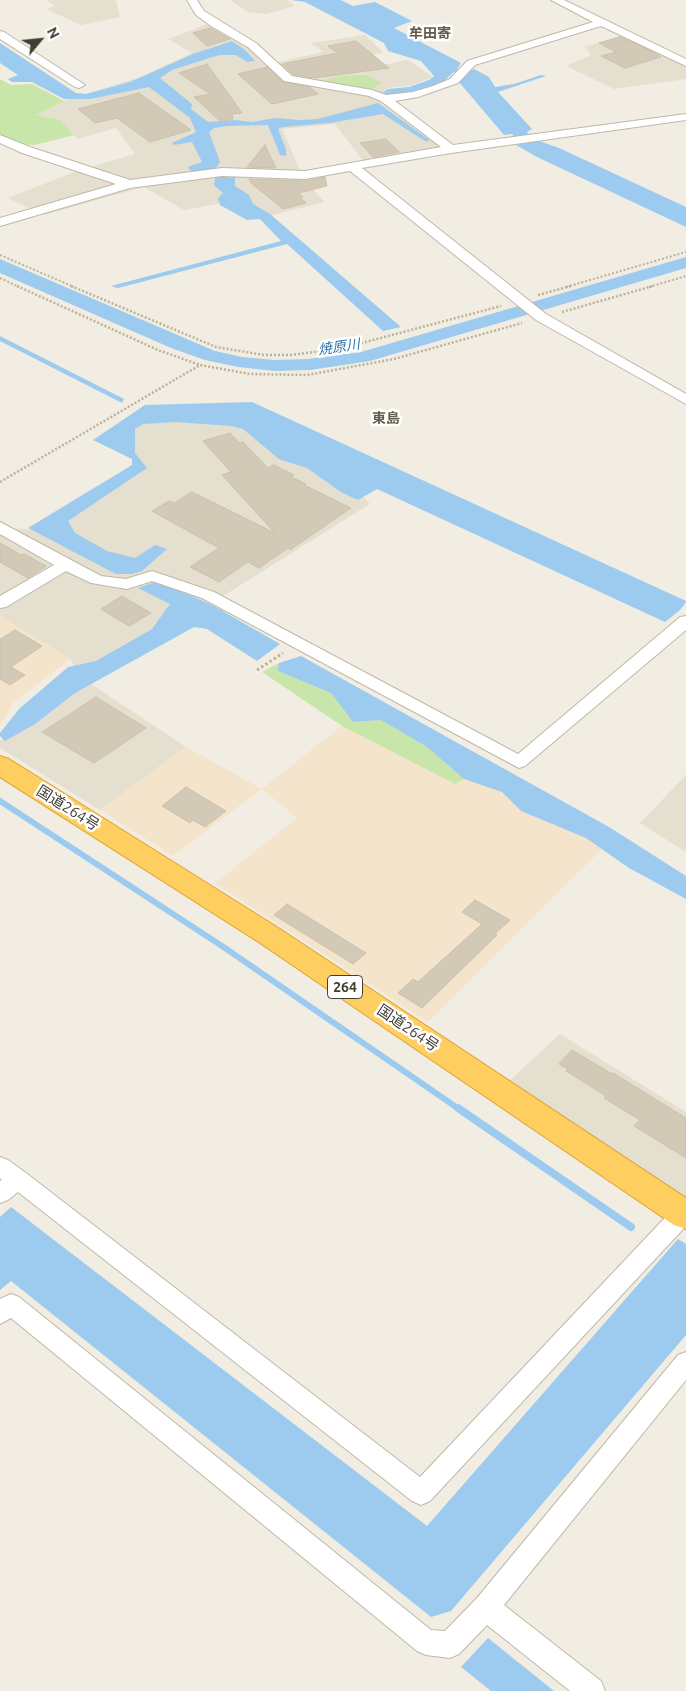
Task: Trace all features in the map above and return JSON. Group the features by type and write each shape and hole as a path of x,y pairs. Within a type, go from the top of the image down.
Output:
{"highway":[{"name":"国道264号","path":"0,766 270,936 685,1214"}],"street":[{"path":"192,0 200,13 215,24 252,45 288,79 372,93 385,99 451,149"},
{"path":"556,0 686,63"},
{"path":"385,99 414,95 437,88 454,81 471,64 603,22"},
{"path":"0,34 79,85"},
{"path":"0,222 129,184 222,172 290,176 354,168 451,149 686,117"},
{"path":"0,139 26,150 129,184"},
{"path":"354,168 541,318 686,400"},
{"path":"0,527 66,565 97,580 127,584 152,576 198,592 298,643 519,762 686,622"},
{"path":"0,603 66,565"},
{"path":"6,1180 421,1493 685,1214"},
{"path":"0,1314 11,1304 426,1642 450,1645 486,1607 686,1362"},
{"path":"486,1607 591,1691"}],"path":[{"path":"0,255 216,347 264,355 291,355 342,348 519,301 686,252"},
{"path":"0,278 158,350 200,366 250,374 307,375 394,359 686,276"},
{"path":"0,482 200,366"},
{"path":"258,670 298,643"}],"shaded area":[{"path":"46,0 116,0 120,17 81,25 46,9 55,6"},
{"path":"230,0 287,0 295,6 266,14 248,12"},
{"path":"218,22 274,63 323,52 311,43 365,35 383,52 354,60 363,69 408,60 433,77 412,85 387,88 393,101 454,146 364,162 335,124 282,129 303,177 324,202 265,217 234,201 184,210 144,187 44,215 8,198 77,171 135,154 116,128 78,139 60,120 35,115 64,101 143,76 192,53 168,39"},
{"path":"622,35 686,66 686,79 614,89 566,66 591,55 585,47"},
{"path":"157,416 253,424 353,485 370,504 223,596 104,667 82,678 186,747 100,810 0,748 0,741 81,677 70,659 0,616 0,527 45,531 139,467 116,437"},
{"path":"0,616 71,659 15,701 0,725"},
{"path":"367,706 609,842 428,1022 215,883 297,818 262,789"},
{"path":"186,747 262,789 173,856 100,810"},
{"path":"686,775 686,852 640,823"},
{"path":"560,1034 686,1112 686,1201 509,1081"}],"green space":[{"path":"367,75 382,83 368,91 320,82 338,76"},
{"path":"0,79 11,85 32,84 64,101 36,115 60,120 74,135 35,145 18,144 0,136"},
{"path":"279,663 278,671 331,693 353,722 381,720 427,747 464,779 455,784 342,726 262,672"}],"water":[{"path":"291,0 341,0 353,6 375,2 412,21 394,28 461,63 457,69 469,72 474,69 489,77 495,87 514,84 541,75 546,76 498,92 532,129 527,132 534,142 539,141 559,148 686,207 686,227 537,157 516,145 520,144 512,134 504,135 459,82 467,75 454,72 440,84 420,91 394,96 383,93 388,89 409,87 429,80 434,76 421,61 388,51 384,43 305,2"},
{"path":"232,41 245,50 255,61 247,62 236,55 219,55 172,70 160,78 192,104 191,109 208,122 235,120 252,122 276,118 318,119 378,103 428,139 429,142 423,140 383,114 278,129 286,149 286,156 280,155 268,125 227,126 214,128 209,132 220,162 216,168 222,176 235,177 235,186 249,195 253,204 270,214 401,327 383,331 287,244 118,288 111,286 281,241 260,219 247,220 220,205 218,198 223,193 214,185 215,178 207,170 192,172 188,167 202,162 192,142 174,145 172,143 196,132 190,118 149,87 90,99 64,99 32,82 12,82 8,79 18,75 0,63 0,43 76,93 86,94 130,82 193,54"},
{"path":"686,257 686,268 370,361 310,370 275,371 238,367 205,360 171,348 0,273 0,259 215,351 242,357 274,360 308,359 361,352"},
{"path":"0,336 124,399 122,403 0,341"},
{"path":"252,402 686,602 680,610 665,622 377,489 358,500 341,492 307,468 279,459 243,429 231,426 175,422 143,424 135,429 135,453 147,468 68,521 75,533 107,551 135,558 155,545 167,549 142,571 132,574 116,574 28,528 132,465 132,459 93,440 145,405"},
{"path":"158,581 214,606 280,644 257,661 207,629 194,627 75,693 35,724 5,741 0,736 0,733 19,709 68,667 96,661 152,629 170,604 138,588"},
{"path":"301,656 609,827 686,876 686,899 629,868 586,838 521,811 502,792 464,779 427,747 381,720 353,722 331,693 278,671 279,663"},
{"path":"11,1207 427,1526 678,1239 686,1244 686,1335 451,1611 431,1617 11,1281 0,1290 0,1217"},
{"path":"488,1638 554,1691 491,1691 461,1667"}],"building":[{"path":"210,28 230,39 207,46 193,33"},
{"path":"620,37 661,57 625,68 601,56 616,52 599,43"},
{"path":"356,41 389,68 313,78 293,74 282,64 337,53 328,46"},
{"path":"207,64 242,113 232,114 233,119 221,122 194,97 210,94 179,73"},
{"path":"267,67 283,82 310,87 318,94 272,104 238,74"},
{"path":"139,93 191,130 150,142 117,118 95,123 78,109"},
{"path":"386,139 399,152 373,157 360,143"},
{"path":"265,145 276,168 247,167"},
{"path":"325,177 327,186 298,193 306,203 283,209 251,183 249,179 305,181"},
{"path":"230,433 240,443 243,442 268,468 274,465 294,475 291,477 306,484 304,485 351,508 290,550 288,548 259,568 248,562 219,582 190,567 219,548 152,511 169,501 174,503 192,492 275,533 222,475 231,472 203,441"},
{"path":"0,543 46,566 28,578 0,562"},
{"path":"122,596 151,613 129,626 101,609"},
{"path":"15,630 42,646 11,667 25,675 10,685 0,679 0,639"},
{"path":"96,697 146,728 94,763 42,732"},
{"path":"186,787 226,811 205,827 193,820 190,823 162,806"},
{"path":"475,900 510,920 422,1008 398,993 413,979 418,982 482,924 462,912"},
{"path":"287,904 366,953 353,964 274,915"},
{"path":"572,1050 686,1118 686,1158 634,1126 640,1120 604,1098 606,1096 566,1071 568,1069 559,1064"}],"waterway":[{"path":"0,801 222,946 459,1109"},
{"path":"458,1108 631,1227"}],"district":[{"name":"牟田寄","path":"430,33"},
{"name":"東島","path":"386,418"}],"water label":[{"name":"焼原川","path":"339,347"}]}
